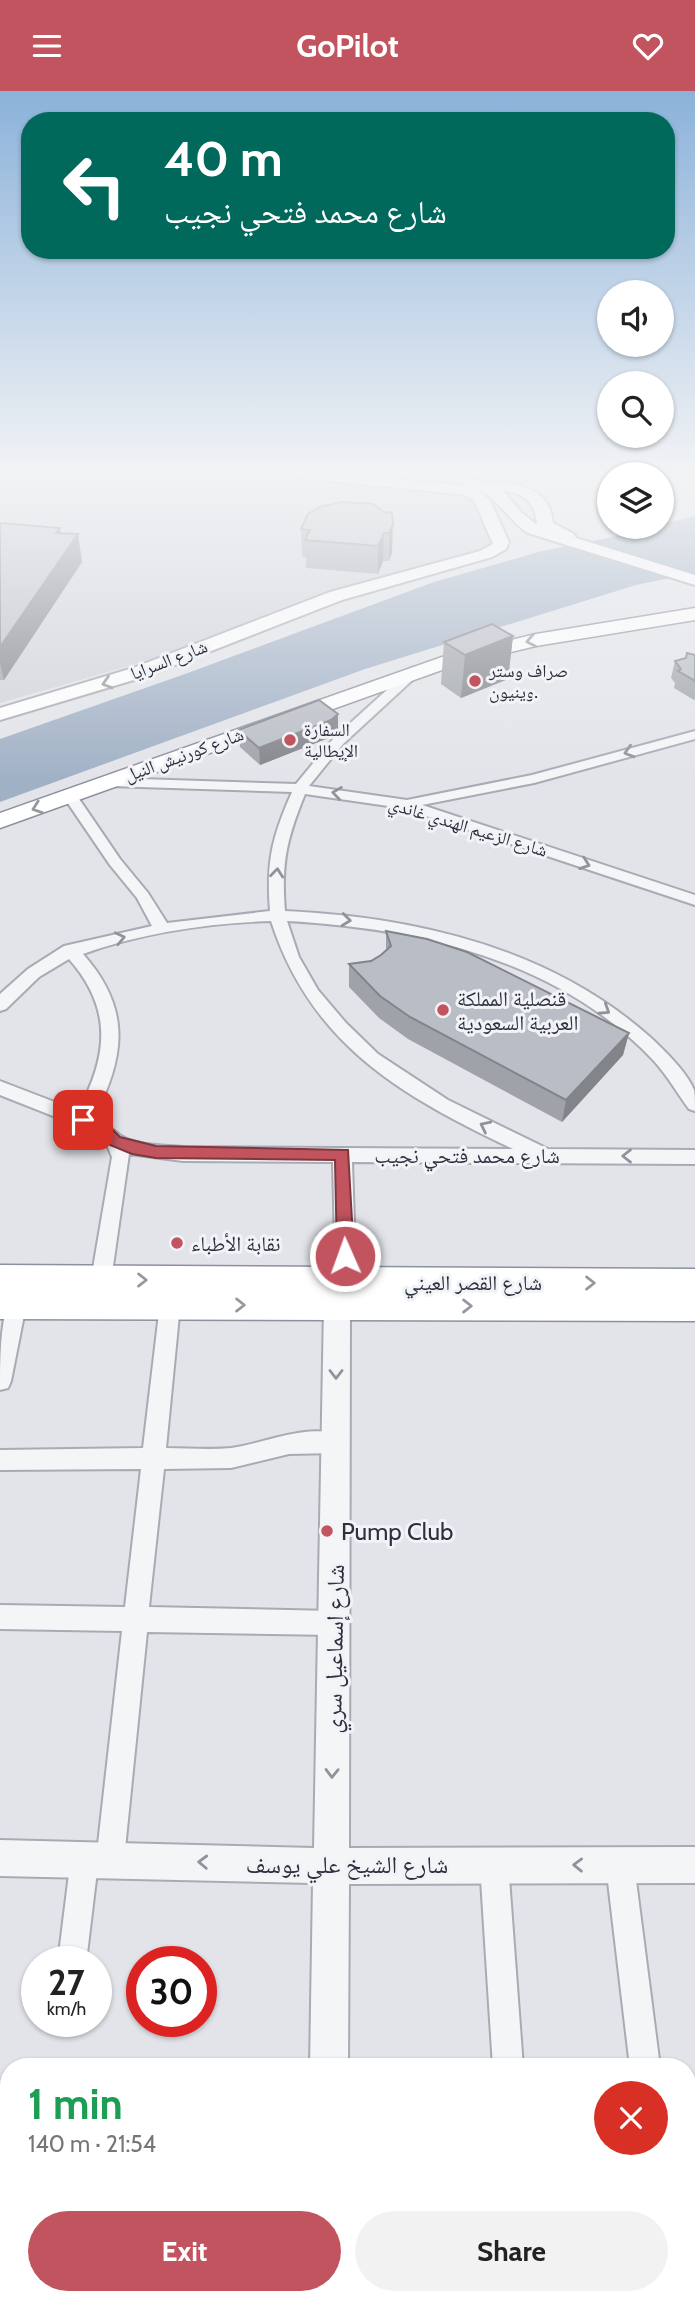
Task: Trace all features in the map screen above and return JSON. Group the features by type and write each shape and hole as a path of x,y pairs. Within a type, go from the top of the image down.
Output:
{"highway":[{"name":"شارع كورنيش النيل","path":"0,821 415,671 491,649 695,614"},
{"name":"شارع القصر العيني","path":"5,1296 101,1280 341,1294 695,1307"},
{"name":"شارع القصر العيني","path":"5,1296 170,1305 341,1294 695,1283"}],"main road":[{"name":"شارع السرايا","path":"0,714 141,672 337,596 400,577"}],"street":[{"path":"415,671 351,729 300,788 280,848 275,893 276,916 289,955 318,1003 343,1032 409,1086 546,1156"},
{"path":"404,804 534,779 695,734"},
{"name":"شارع الزعيم الهندي غاندي","path":"109,782 300,788 404,804 695,900"},
{"path":"70,796 115,862 143,896 162,929"},
{"path":"0,1005 27,977 70,950 162,929 276,916 337,919 424,933 466,944 547,976 622,1021 671,1069 695,1104"},
{"path":"70,950 99,984 111,1025 107,1072 83,1120"},
{"path":"0,1088 102,1128 115,1141 121,1157 101,1280"},
{"name":"شارع محمد فتحي نجيب","path":"115,1141 132,1148 183,1153 695,1157"},
{"path":"341,1294 342,1155"},
{"name":"شارع إسماعيل سري","path":"329,2058 336,1443 341,1294"},
{"path":"0,1381 5,1296"},
{"path":"76,1946 97,1858 136,1619 170,1305"},
{"path":"0,1460 231,1458 289,1444 336,1443"},
{"path":"0,1617 334,1623"},
{"name":"شارع الشيخ علي يوسف","path":"0,1858 331,1865 695,1865"},
{"path":"494,1864 507,2058"},
{"path":"620,1865 644,2058"}],"shaded area":[{"path":"0,577 384,577 331,592 146,661 0,703"}],"water":[{"path":"450,577 674,577 636,585 365,669 0,802 0,739"}],"building":[{"path":"0,577 48,577 0,647"},
{"path":"492,624 513,636 465,655 444,642"},
{"path":"687,653 695,655 695,681 678,671 681,669 675,661 686,658"},
{"path":"319,700 338,714 331,720 259,748 238,730"},
{"path":"386,931 427,939 467,952 629,1033 566,1100 410,1017 380,996 349,964 371,961 381,955 391,946"}],"place":[{"name":"صراف وستر وينيون.","path":"475,681"},
{"name":"السفارة الإيطالية","path":"290,740"},
{"name":"قنصلية المملكة العربية السعودية","path":"443,1010"},
{"name":"نقابة الأطباء","path":"177,1243"},
{"name":"Pump Club","path":"327,1531"}],"route":[{"path":"83,1120 102,1128 115,1141 132,1148 156,1152 342,1155 345,1256"}]}
